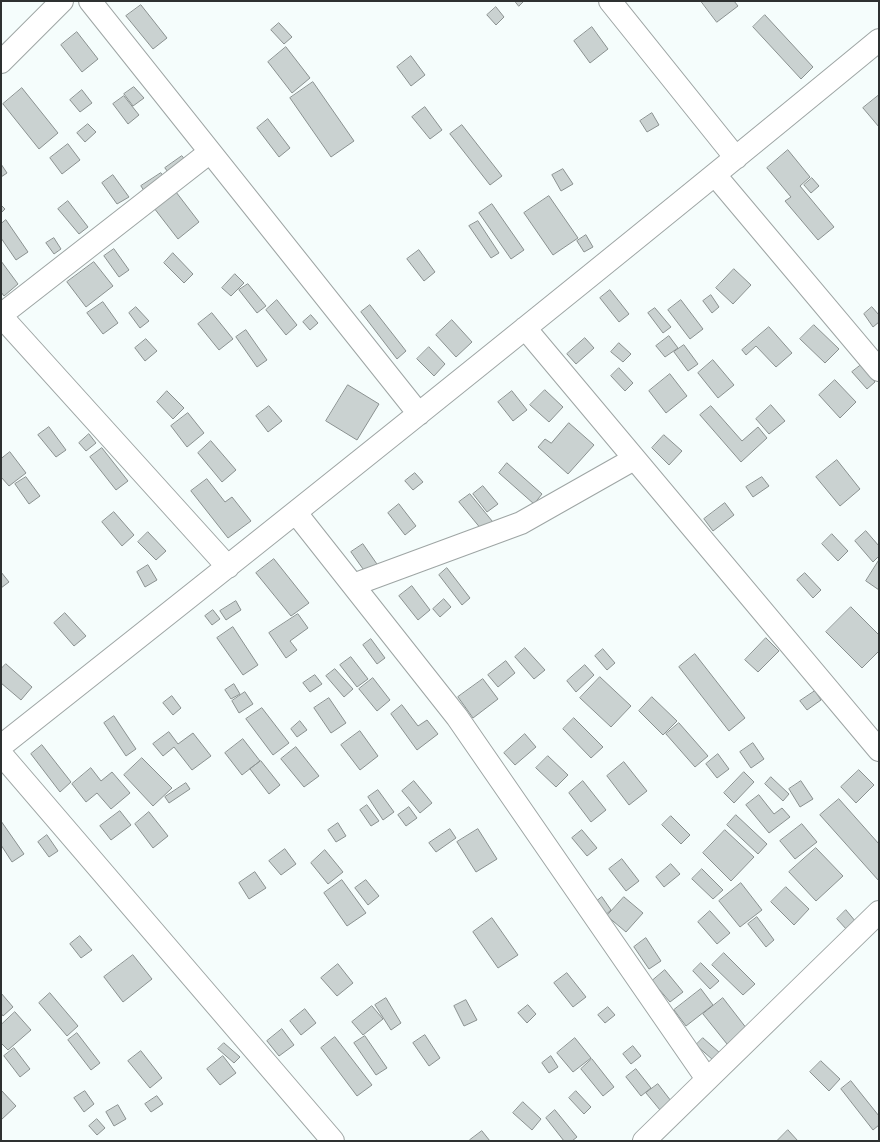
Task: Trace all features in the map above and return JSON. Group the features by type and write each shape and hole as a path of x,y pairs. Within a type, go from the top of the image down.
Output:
{"street":[{"path":"1,62 62,1"},
{"path":"90,1 419,414"},
{"path":"610,1 736,158"},
{"path":"1,746 296,513 716,175 879,40"},
{"path":"210,152 1,315 228,567"},
{"path":"716,175 879,370"},
{"path":"524,328 879,750"},
{"path":"353,584 522,523 634,459"},
{"path":"296,513 457,717 707,1079"},
{"path":"1,754 333,1141"},
{"path":"644,1141 879,912"}],"building":[{"path":"515,1 524,1 519,6"},
{"path":"701,1 734,1 738,6 717,22"},
{"path":"141,5 167,38 153,49 126,16"},
{"path":"496,7 504,17 496,25 487,15"},
{"path":"765,15 813,67 801,79 753,27"},
{"path":"279,23 292,37 284,44 271,30"},
{"path":"592,27 608,49 590,63 574,41"},
{"path":"77,32 98,59 82,72 61,45"},
{"path":"286,47 310,78 292,93 268,62"},
{"path":"411,56 425,75 411,86 397,67"},
{"path":"313,82 354,141 331,157 290,98"},
{"path":"134,87 144,98 133,106 124,94"},
{"path":"22,88 58,133 39,149 3,104"},
{"path":"82,90 92,103 80,112 70,100"},
{"path":"879,95 879,127 863,108"},
{"path":"124,96 139,115 128,124 113,104"},
{"path":"425,107 442,130 430,139 412,117"},
{"path":"652,113 659,125 647,132 640,121"},
{"path":"268,119 290,148 279,157 257,128"},
{"path":"88,124 96,132 85,142 77,133"},
{"path":"462,125 502,176 490,185 450,134"},
{"path":"68,144 80,160 62,174 50,158"},
{"path":"788,150 810,177 800,186 834,227 818,240 785,201 791,197 767,168"},
{"path":"182,156 187,162 170,175 165,168"},
{"path":"1,164 7,173 1,177"},
{"path":"563,169 573,184 561,191 552,175"},
{"path":"161,173 166,180 146,194 141,186"},
{"path":"113,175 129,197 117,204 102,183"},
{"path":"812,178 819,186 811,193 804,185"},
{"path":"176,192 199,222 178,239 154,208"},
{"path":"549,196 578,238 553,255 524,213"},
{"path":"68,201 88,227 79,234 58,209"},
{"path":"492,204 524,250 511,259 479,213"},
{"path":"1,205 5,209 1,213"},
{"path":"6,220 28,252 16,260 1,238 1,224"},
{"path":"478,221 499,253 491,258 469,226"},
{"path":"586,235 593,247 584,252 577,241"},
{"path":"54,238 61,249 54,254 46,243"},
{"path":"114,249 129,270 119,277 104,256"},
{"path":"419,250 435,272 424,281 407,259"},
{"path":"173,253 193,274 184,283 164,263"},
{"path":"1,261 18,284 4,296 1,292"},
{"path":"94,262 113,286 86,307 67,282"},
{"path":"734,269 751,285 733,304 716,288"},
{"path":"235,274 244,283 231,296 222,288"},
{"path":"248,284 266,306 257,313 239,290"},
{"path":"610,290 629,314 619,322 600,298"},
{"path":"711,295 719,307 712,313 703,301"},
{"path":"277,300 297,325 286,335 266,310"},
{"path":"681,300 703,329 690,339 668,310"},
{"path":"103,302 118,323 103,334 87,313"},
{"path":"370,305 406,351 397,359 361,312"},
{"path":"136,307 149,321 140,328 129,313"},
{"path":"872,307 879,315 879,322 873,327 864,314"},
{"path":"655,308 671,327 663,333 648,313"},
{"path":"212,313 233,339 219,350 198,324"},
{"path":"311,315 318,323 310,330 303,322"},
{"path":"452,320 472,342 456,357 436,335"},
{"path":"814,325 839,349 825,363 800,339"},
{"path":"769,327 792,353 776,367 756,346 746,355 742,350"},
{"path":"246,330 267,360 257,367 236,337"},
{"path":"669,336 678,348 665,357 656,346"},
{"path":"585,338 594,348 576,364 567,354"},
{"path":"146,339 157,351 145,361 135,348"},
{"path":"619,343 631,354 623,362 611,352"},
{"path":"684,345 698,364 688,371 674,352"},
{"path":"429,347 445,364 434,376 417,359"},
{"path":"713,360 734,385 718,398 698,373"},
{"path":"861,365 875,382 867,389 852,372"},
{"path":"619,368 633,383 625,391 611,376"},
{"path":"670,374 687,396 666,413 649,391"},
{"path":"835,380 856,402 840,418 819,395"},
{"path":"348,385 379,404 357,440 326,421"},
{"path":"545,390 563,407 549,422 530,405"},
{"path":"167,391 184,408 173,419 157,402"},
{"path":"512,391 527,410 513,421 498,402"},
{"path":"771,405 785,421 769,434 756,419"},
{"path":"269,406 282,421 268,432 256,416"},
{"path":"711,406 742,441 758,427 767,438 741,462 700,415"},
{"path":"188,413 204,433 187,447 171,426"},
{"path":"569,423 594,445 568,474 538,447 545,439 551,443"},
{"path":"49,427 66,450 56,457 38,435"},
{"path":"89,434 96,443 86,451 79,443"},
{"path":"664,435 682,451 669,465 652,448"},
{"path":"211,441 236,470 222,482 198,453"},
{"path":"102,448 128,481 116,490 90,457"},
{"path":"10,452 26,473 9,486 1,477 1,459"},
{"path":"837,460 860,489 840,506 816,477"},
{"path":"507,463 542,494 534,504 499,473"},
{"path":"415,473 423,482 413,490 405,481"},
{"path":"26,477 40,496 29,504 15,484"},
{"path":"762,477 769,486 753,497 746,487"},
{"path":"207,479 225,502 232,497 251,521 228,538 191,491"},
{"path":"483,486 498,504 487,512 473,494"},
{"path":"470,494 497,527 486,535 459,502"},
{"path":"725,503 734,515 713,531 704,519"},
{"path":"399,504 416,526 405,535 388,513"},
{"path":"114,512 134,535 122,546 102,522"},
{"path":"866,531 879,546 879,556 873,562 855,541"},
{"path":"148,532 166,551 156,560 138,542"},
{"path":"832,534 848,551 838,561 822,544"},
{"path":"363,544 379,567 368,576 351,552"},
{"path":"274,559 309,603 291,616 256,573"},
{"path":"879,560 879,590 866,581"},
{"path":"148,565 157,580 145,587 137,572"},
{"path":"447,568 470,598 462,605 439,575"},
{"path":"1,572 9,582 1,588"},
{"path":"805,573 821,590 813,598 797,580"},
{"path":"412,586 430,610 418,620 399,596"},
{"path":"444,599 451,607 440,617 433,609"},
{"path":"236,601 241,610 226,620 220,611"},
{"path":"851,607 879,635 879,651 862,668 826,632"},
{"path":"213,610 220,619 212,625 205,616"},
{"path":"65,613 86,636 74,646 54,623"},
{"path":"298,614 308,628 290,641 297,650 286,658 269,633"},
{"path":"233,627 258,665 243,675 217,638"},
{"path":"766,638 779,651 758,672 745,660"},
{"path":"371,639 385,658 377,664 363,645"},
{"path":"525,648 545,670 534,679 515,657"},
{"path":"603,649 615,663 607,670 595,656"},
{"path":"695,654 745,718 729,731 679,667"},
{"path":"351,657 368,679 357,687 340,665"},
{"path":"506,661 515,673 498,687 488,675"},
{"path":"6,664 32,687 21,700 1,683 1,669"},
{"path":"585,665 594,675 576,692 567,681"},
{"path":"335,669 353,689 344,697 326,676"},
{"path":"315,675 322,684 310,692 303,683"},
{"path":"600,677 631,706 611,727 580,698"},
{"path":"373,678 390,700 377,711 359,689"},
{"path":"483,679 498,699 473,718 458,697"},
{"path":"234,684 240,694 231,699 225,690"},
{"path":"815,691 821,700 807,710 800,701"},
{"path":"245,692 253,704 239,713 232,701"},
{"path":"172,696 181,708 173,715 163,703"},
{"path":"652,697 677,721 663,735 639,711"},
{"path":"329,698 346,723 331,733 314,708"},
{"path":"402,705 418,726 427,720 438,734 417,750 391,714"},
{"path":"262,708 289,743 273,755 246,719"},
{"path":"114,716 136,749 126,756 104,723"},
{"path":"574,718 603,747 591,758 563,729"},
{"path":"300,721 307,730 297,737 291,729"},
{"path":"679,723 708,756 695,767 666,734"},
{"path":"360,731 378,756 360,770 341,745"},
{"path":"169,732 178,744 193,733 211,756 192,770 174,747 163,756 153,744"},
{"path":"525,734 536,747 515,765 504,753"},
{"path":"243,739 260,761 242,775 225,753"},
{"path":"753,743 764,759 751,768 740,752"},
{"path":"42,745 71,782 60,792 31,754"},
{"path":"296,747 319,776 304,787 281,759"},
{"path":"718,754 729,769 717,778 706,764"},
{"path":"548,756 568,775 556,787 536,768"},
{"path":"142,758 172,788 153,806 124,775"},
{"path":"261,761 280,785 269,794 250,769"},
{"path":"624,762 647,791 629,805 607,776"},
{"path":"91,768 101,781 112,772 130,793 111,809 97,793 86,802 72,784"},
{"path":"859,770 874,785 856,803 841,787"},
{"path":"744,772 754,782 734,803 724,793"},
{"path":"771,777 789,794 783,801 765,784"},
{"path":"414,781 432,803 420,813 402,791"},
{"path":"583,781 606,810 591,822 569,793"},
{"path":"801,781 813,799 800,807 789,789"},
{"path":"186,783 190,789 169,803 165,797"},
{"path":"378,790 394,812 383,820 368,797"},
{"path":"759,795 774,814 782,808 790,817 769,833 746,805"},
{"path":"839,799 879,844 879,881 820,815"},
{"path":"367,805 379,821 371,826 360,810"},
{"path":"409,807 417,818 406,826 398,815"},
{"path":"120,811 131,825 111,840 100,826"},
{"path":"149,812 168,836 153,848 135,824"},
{"path":"736,815 767,844 758,854 727,825"},
{"path":"671,816 690,835 681,844 662,825"},
{"path":"1,821 24,854 12,862 1,845"},
{"path":"338,823 346,836 336,842 328,830"},
{"path":"802,824 817,842 795,859 780,841"},
{"path":"450,829 456,838 436,852 429,843"},
{"path":"478,829 497,859 476,872 457,842"},
{"path":"582,830 597,848 587,856 572,838"},
{"path":"725,830 754,857 731,881 703,853"},
{"path":"47,835 58,851 49,857 38,842"},
{"path":"816,848 843,876 816,901 789,872"},
{"path":"285,849 296,864 281,875 269,861"},
{"path":"325,850 343,872 328,884 311,863"},
{"path":"622,859 639,881 626,891 609,869"},
{"path":"671,864 680,874 664,887 656,877"},
{"path":"702,869 723,890 713,899 692,879"},
{"path":"255,872 266,888 249,899 239,883"},
{"path":"342,880 366,913 347,926 324,893"},
{"path":"366,880 379,896 368,905 355,888"},
{"path":"741,883 762,910 740,927 719,901"},
{"path":"786,887 809,909 794,925 771,902"},
{"path":"602,897 611,910 602,918 592,905"},
{"path":"624,897 643,913 626,932 607,916"},
{"path":"846,910 856,922 847,930 837,919"},
{"path":"710,911 730,933 717,944 698,922"},
{"path":"757,917 774,940 766,947 748,924"},
{"path":"492,918 518,955 498,968 473,932"},
{"path":"80,936 92,950 81,958 70,944"},
{"path":"646,938 661,961 649,969 634,947"},
{"path":"724,953 755,984 743,995 712,965"},
{"path":"133,955 152,979 123,1002 104,977"},
{"path":"701,963 719,981 710,989 693,971"},
{"path":"338,964 353,983 337,996 321,978"},
{"path":"665,970 683,992 670,1002 652,981"},
{"path":"567,973 586,997 573,1007 554,983"},
{"path":"701,989 713,1005 686,1026 674,1010"},
{"path":"1,993 13,1007 3,1016 1,1013"},
{"path":"50,993 78,1026 67,1036 39,1003"},
{"path":"386,998 401,1023 391,1030 375,1005"},
{"path":"723,998 747,1029 727,1044 703,1014"},
{"path":"466,1000 477,1020 464,1026 454,1006"},
{"path":"528,1005 536,1014 527,1023 518,1013"},
{"path":"372,1006 383,1019 363,1035 352,1022"},
{"path":"608,1007 615,1015 605,1023 598,1015"},
{"path":"305,1009 316,1023 301,1035 290,1021"},
{"path":"15,1012 31,1030 8,1050 1,1043 1,1025"},
{"path":"282,1029 294,1045 279,1056 267,1041"},
{"path":"77,1033 100,1063 91,1070 68,1040"},
{"path":"425,1035 440,1058 429,1066 413,1043"},
{"path":"365,1036 387,1068 376,1075 354,1043"},
{"path":"335,1037 372,1085 357,1096 321,1048"},
{"path":"575,1038 591,1058 573,1072 557,1053"},
{"path":"703,1038 720,1053 713,1060 696,1045"},
{"path":"224,1043 240,1057 234,1063 218,1049"},
{"path":"633,1046 641,1056 631,1064 623,1054"},
{"path":"14,1048 30,1069 20,1077 4,1056"},
{"path":"141,1051 162,1078 150,1088 128,1061"},
{"path":"223,1056 236,1073 220,1085 207,1069"},
{"path":"551,1056 558,1067 549,1073 542,1063"},
{"path":"592,1059 614,1087 603,1096 581,1069"},
{"path":"821,1061 840,1079 829,1091 810,1072"},
{"path":"636,1069 651,1088 641,1096 626,1077"},
{"path":"851,1081 879,1116 879,1125 873,1130 841,1089"},
{"path":"658,1084 671,1101 660,1110 646,1093"},
{"path":"1,1090 16,1106 1,1120"},
{"path":"85,1091 94,1104 84,1112 74,1098"},
{"path":"576,1091 591,1107 584,1114 569,1098"},
{"path":"157,1096 163,1104 151,1112 145,1104"},
{"path":"523,1102 541,1119 532,1130 513,1113"},
{"path":"118,1105 126,1119 114,1126 106,1112"},
{"path":"555,1110 577,1137 572,1141 564,1141 546,1118"},
{"path":"97,1119 105,1128 97,1135 89,1126"},
{"path":"788,1130 798,1141 777,1141"},
{"path":"482,1131 490,1141 470,1140"}]}
